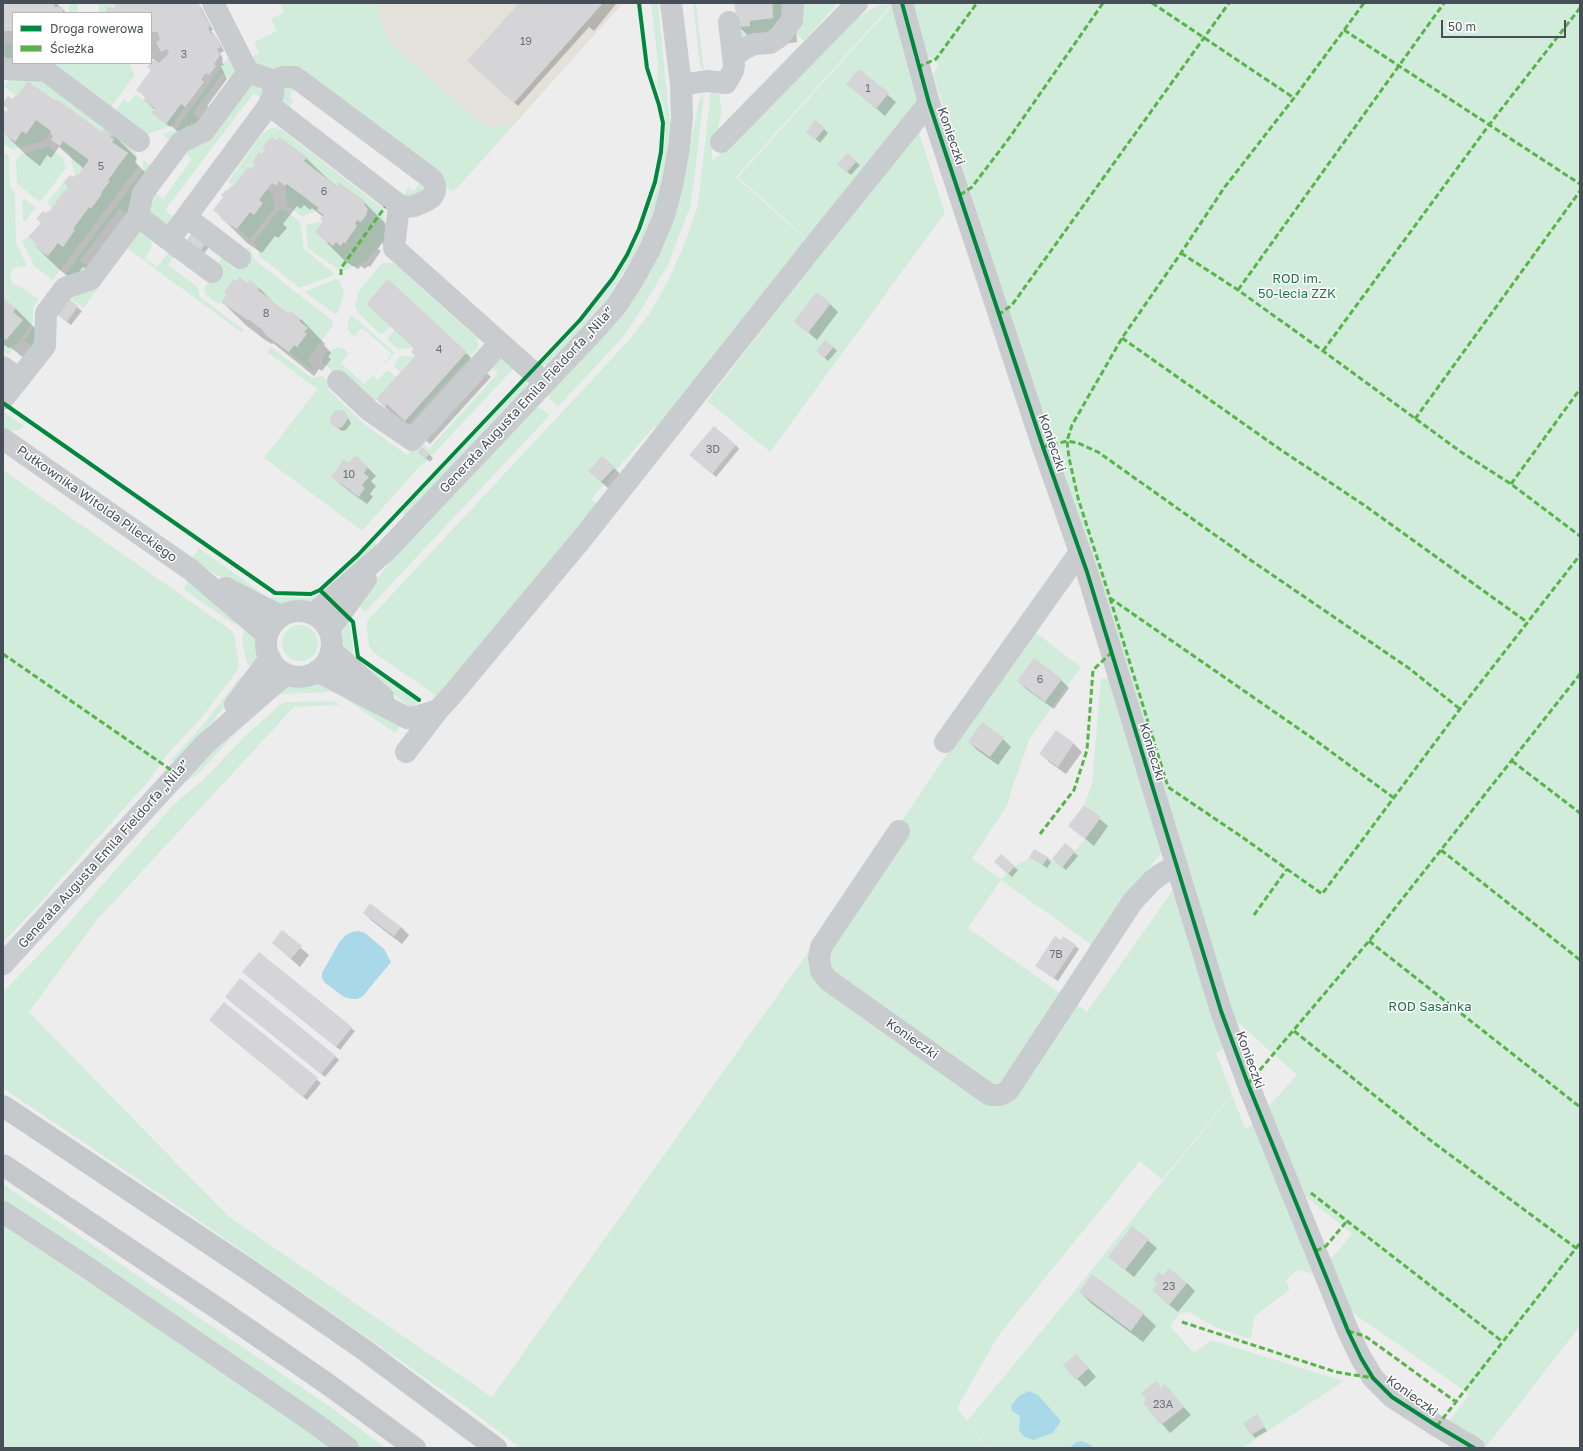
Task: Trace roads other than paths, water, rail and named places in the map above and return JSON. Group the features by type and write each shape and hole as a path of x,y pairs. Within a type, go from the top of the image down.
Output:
{"main road":[{"path":"3,1106 249,1270 350,1340 496,1448"},
{"path":"3,1165 217,1308 329,1385 415,1448"}],"street":[{"path":"213,3 248,72 274,81 283,77 295,77 432,179 435,186 435,191 432,197 414,206 406,207 399,205 269,105"},
{"name":"Generała Augusta Emila Fieldorfa „Nila”","path":"313,614 385,552 594,331 616,306 633,280 650,249 664,216 674,181 679,148 682,118 681,85 671,3"},
{"path":"733,57 745,48 755,44 770,43 779,37 792,20 793,3"},
{"path":"721,142 856,3"},
{"name":"Konieczki","path":"902,3 929,103 1028,403 1080,552 1221,1011 1248,1084 1348,1331 1361,1358 1373,1378 1392,1396 1437,1426 1474,1448"},
{"path":"681,85 708,82 726,83 733,71 729,22"},
{"path":"3,69 46,71 139,141"},
{"path":"3,399 11,373 44,346 46,313 65,288 90,279 138,216 143,193 181,142 204,131 248,72"},
{"path":"169,240 269,105 273,94 274,81"},
{"path":"406,752 438,710 586,534 929,103"},
{"path":"399,205 394,248 545,383"},
{"path":"138,216 212,272"},
{"path":"186,217 237,251"},
{"path":"338,381 370,411 412,440 500,342"},
{"name":"Pułkownika Witolda Pileckiego","path":"3,439 191,570 267,635"},
{"name":"Generała Augusta Emila Fieldorfa „Nila”","path":"330,640 385,552"},
{"path":"945,742 1080,552"},
{"name":"Pułkownika Witolda Pileckiego","path":"191,570 281,616"},
{"path":"330,640 326,662 317,671 302,676 286,674 280,670 270,658 266,643 267,635 275,621 281,616 296,611 313,614 325,624 330,640 406,718"},
{"name":"Generała Augusta Emila Fieldorfa „Nila”","path":"3,964 205,744 270,658"},
{"path":"317,671 406,718 419,716 438,710"},
{"name":"Generała Augusta Emila Fieldorfa „Nila”","path":"205,744 286,674"},
{"name":"Konieczki","path":"899,831 820,947 818,958 821,971 828,980 990,1095 1000,1095 1008,1092 1133,901 1152,880 1176,866"},
{"path":"3,1212 313,1422 348,1448"}],"water":[{"path":"359,931 365,933 384,949 391,962 363,996 357,999 351,999 344,997 325,983 322,978 322,973 340,941 346,935"},
{"path":"1029,1391 1038,1395 1061,1421 1053,1433 1033,1440 1024,1437 1019,1430 1020,1416 1012,1411 1011,1406 1019,1396"},
{"path":"1081,1441 1091,1445 1093,1448 1069,1448 1075,1443"}],"park label":[{"name":"ROD im. 50-lecia ZZK","path":"1297,286"},
{"name":"ROD Sasanka","path":"1430,1007"}]}
